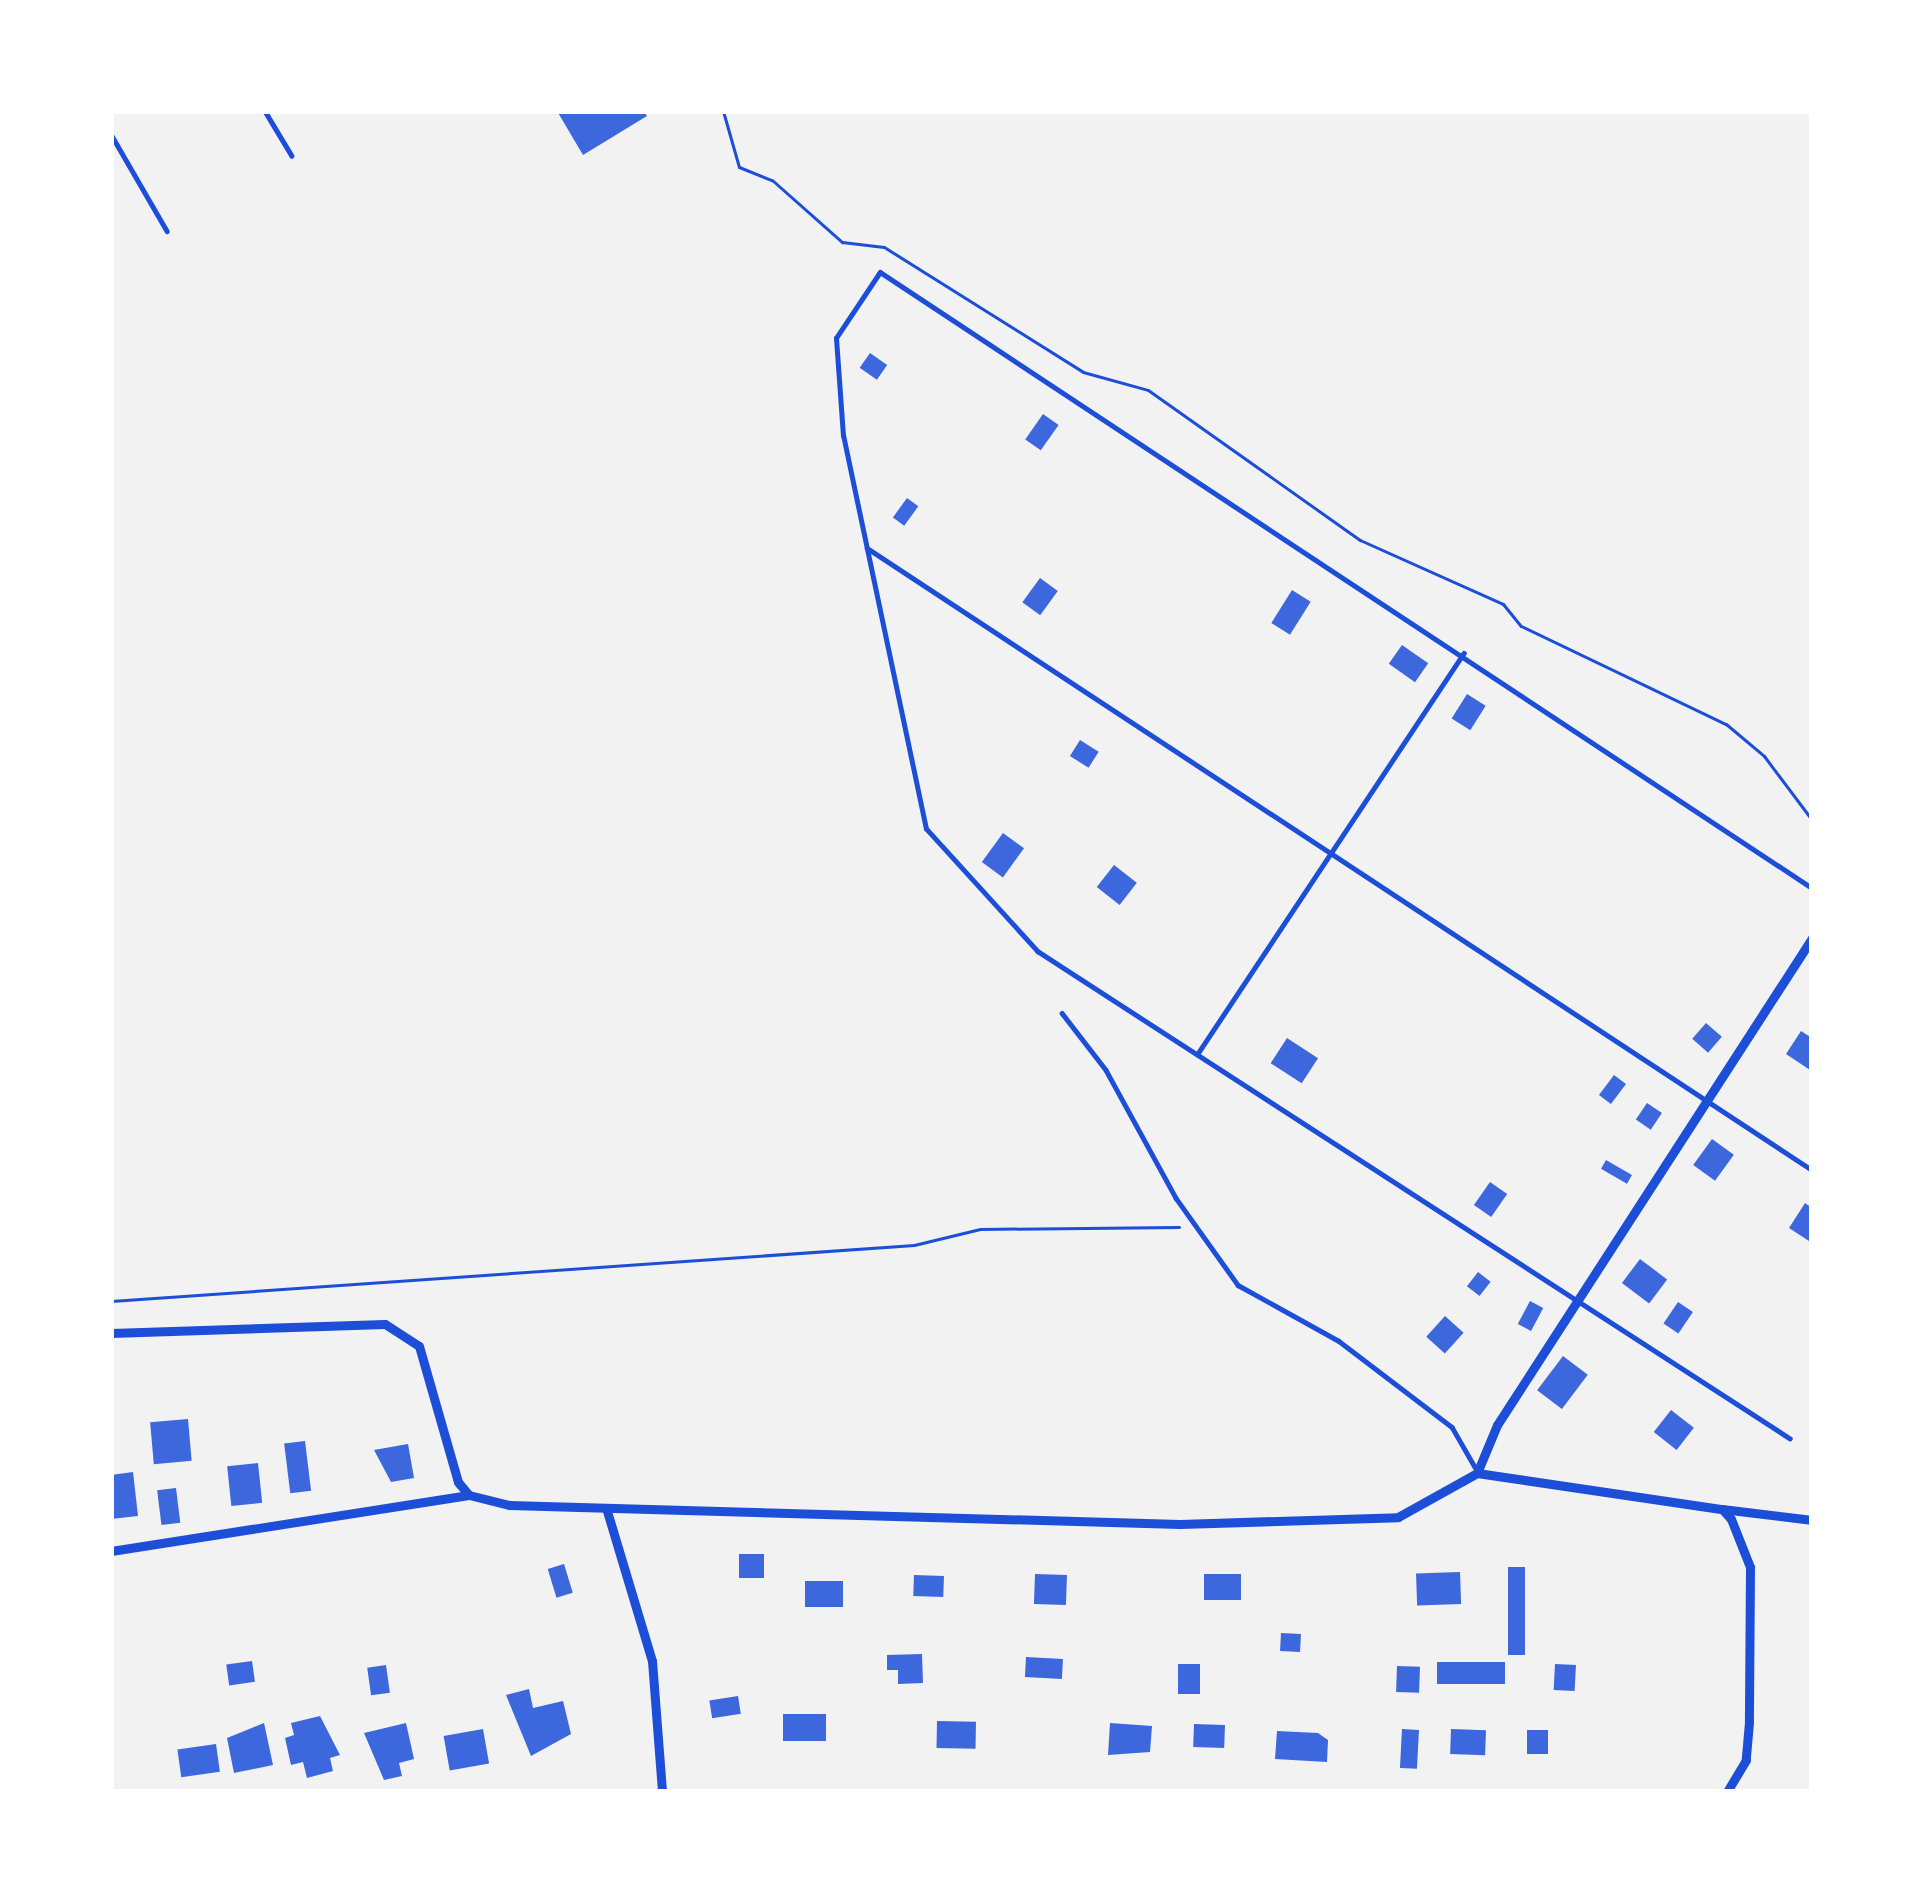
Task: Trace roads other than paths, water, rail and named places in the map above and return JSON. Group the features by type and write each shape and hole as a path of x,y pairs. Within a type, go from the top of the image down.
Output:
{"street":[{"path":"111,1551 469,1495 607,1511 1376,1521 1398,1517 1477,1473 1498,1425 1812,938"},
{"path":"111,1333 385,1324 419,1346 458,1482 469,1495"},
{"path":"1477,1473 1812,1520"},
{"path":"1722,1509 1745,1540 1750,1567 1746,1760 1727,1792"},
{"path":"607,1511 652,1661 662,1792"}],"lane":[{"path":"265,111 292,156"},
{"path":"111,134 167,231"},
{"path":"1790,1439 1576,1305 1038,952 918,817 833,348 880,272 1464,653 1812,888"},
{"path":"867,548 1812,1170"},
{"path":"1198,1053 1464,653"},
{"path":"1062,1013 1132,1110 1194,1226 1238,1285 1339,1341 1452,1427 1477,1473"}]}
